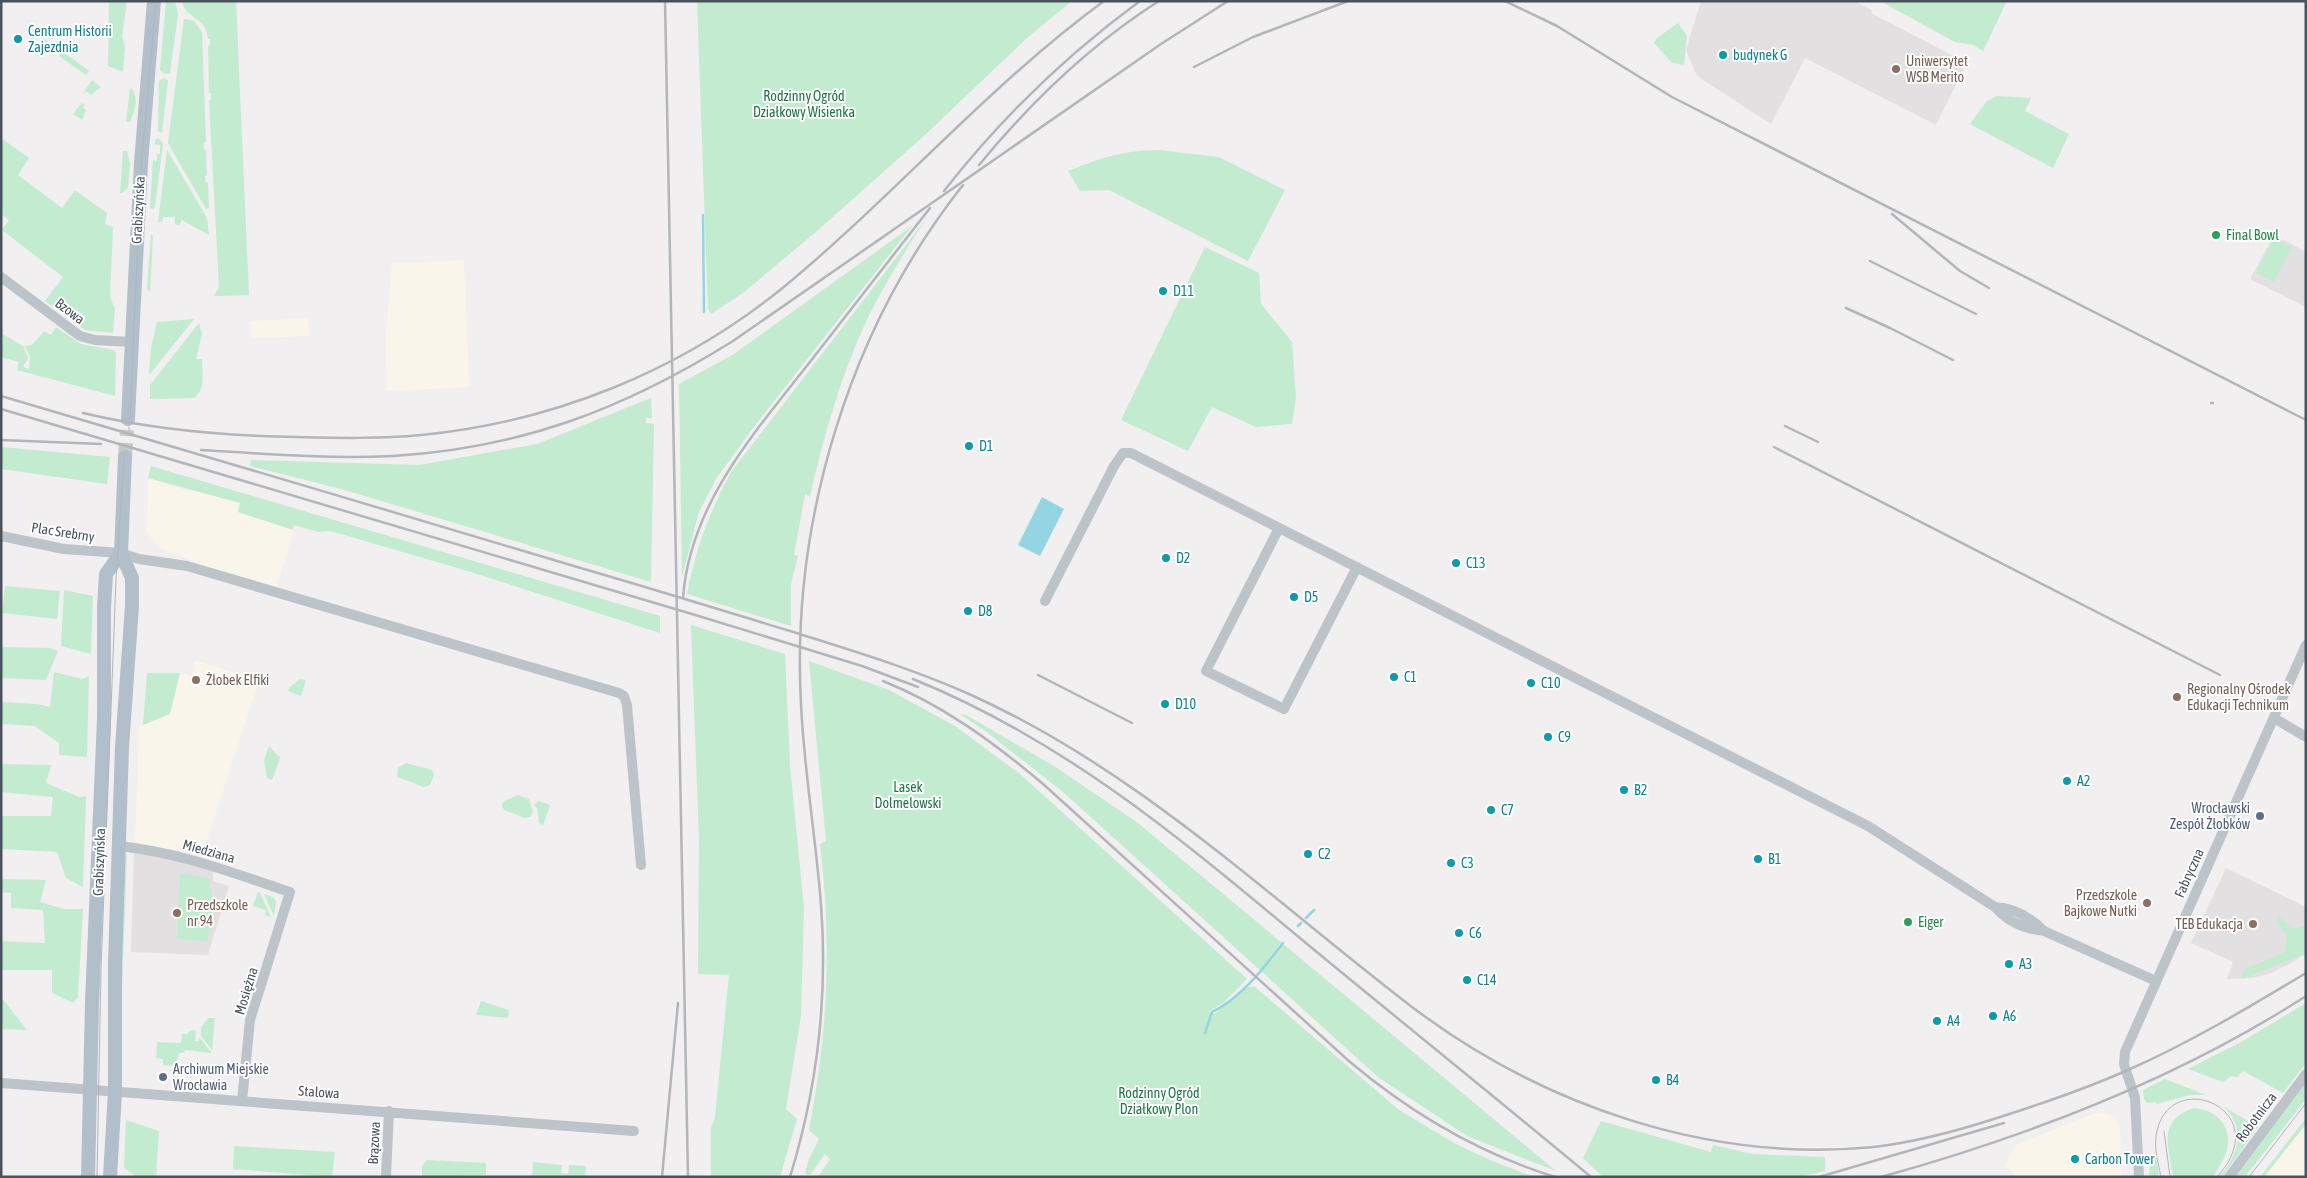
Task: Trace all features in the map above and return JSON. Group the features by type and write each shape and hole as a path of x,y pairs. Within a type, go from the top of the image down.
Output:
{"main road":[{"name":"Grabiszyńska","path":"127,425 140,178 154,1"},
{"name":"Grabiszyńska","path":"110,1177 115,1092 118,846 122,733 131,624 132,578 121,553 125,457"},
{"name":"Grabiszyńska","path":"88,1177 104,718 106,574 121,553"}],"street":[{"name":"Bzowa","path":"1,277 80,336 95,340 132,342"},
{"path":"1045,601 1114,466 1123,453 1131,453 1868,826 1995,907 2008,907 2034,920 2044,931 2156,981"},
{"path":"1279,528 1206,670 1243,689 1284,709 1357,567"},
{"name":"Plac Srebrny","path":"1,536 64,549 121,553 139,559 202,570 622,694 627,705 641,865"},
{"name":"Fabryczna","path":"2138,1177 2135,1098 2124,1064 2124,1058 2156,981 2306,645"},
{"path":"2274,718 2306,737"},
{"name":"Miedziana","path":"118,846 174,854 210,864 290,892"},
{"name":"Mosiężna","path":"242,1101 250,1020 290,892"},
{"name":"Robotnicza","path":"2229,1177 2306,1074"},
{"name":"Stalowa","path":"1,1084 389,1111 634,1131"},
{"name":"Brązowa","path":"386,1177 389,1111"}],"shaded area":[{"name":"Uniwersytet WSB Merito","path":"1701,1 1854,1 1872,10 1871,13 1967,63 1936,125 1805,58 1771,124 1697,76 1686,50"},
{"path":"2274,235 2306,252 2306,307 2250,279"},
{"path":"464,260 469,387 387,391 385,343 392,263"},
{"path":"308,318 309,336 251,338 251,321"},
{"path":"148,478 188,491 204,490 297,518 277,587 208,567 161,549 147,533"},
{"path":"195,660 259,681 203,852 135,844 139,726 170,714 180,673 193,676"},
{"name":"Przedszkole nr 94","path":"134,852 213,869 213,881 229,886 208,955 131,952"},
{"name":"TEB Edukacja","path":"2226,868 2306,907 2306,952 2295,961 2269,974 2251,978 2227,979 2233,962 2191,943"},
{"path":"2098,1112 2116,1117 2120,1130 2122,1177 2018,1177 2005,1166 2016,1145"},
{"path":"2306,1124 2306,1177 2264,1177"}],"green space":[{"path":"109,1 127,1 122,37 125,46 123,72 108,66"},
{"path":"166,1 175,1 178,14 170,73 164,74 160,70"},
{"path":"182,1 236,1 249,295 214,296 219,287 209,100 211,100 211,93 209,93 208,46 210,45 210,39 208,39 204,26 187,12"},
{"name":"Rodzinny Ogród Działkowy Wisienka","path":"697,1 1072,1 1028,37 925,135 817,231 743,293 711,314 708,309"},
{"path":"1880,1 2007,1 1983,51 1973,45 1955,42"},
{"path":"184,19 194,21 202,32 206,142 204,142 204,149 206,150 207,175 205,176 205,182 208,183 209,208 206,209 168,143"},
{"path":"1678,23 1687,36 1684,65 1672,63 1654,43 1657,38"},
{"path":"43,38 59,49 56,54 40,43"},
{"path":"62,51 89,71 86,75 59,56"},
{"path":"164,78 168,80 162,133 158,131 159,81"},
{"path":"92,80 101,87 91,95 86,91 84,94 83,93"},
{"path":"130,87 135,95 136,104 130,122 126,122"},
{"path":"1997,96 2031,98 2025,111 2069,134 2053,168 1970,124 1987,101"},
{"path":"82,103 85,105 83,108 86,110 82,120 73,114"},
{"path":"1,138 29,158 18,175 62,208 75,190 107,213 105,224 113,227 110,297 115,309 113,333 85,330 45,301 63,277 2,230 9,220 1,214"},
{"path":"156,138 160,139 163,144 155,207 153,209 150,208 153,160 157,161 157,154 160,154 160,145 155,144"},
{"path":"167,150 207,218 209,235 182,220 179,226 175,224 175,217 163,217 162,222 158,222"},
{"path":"1159,150 1219,157 1285,190 1248,261 1109,190 1080,191 1068,171 1112,156"},
{"path":"123,151 127,151 130,164 128,188 120,193"},
{"path":"926,219 877,300 854,348 839,390 820,453 810,496 805,494 794,555 798,556 791,584 791,626 687,594 704,531 731,472"},
{"path":"912,226 753,428 716,479 699,512 682,577 679,384 734,354"},
{"path":"151,234 153,236 150,293 147,288"},
{"path":"2274,238 2292,247 2274,282 2256,273"},
{"path":"1205,247 1259,273 1261,304 1292,342 1296,398 1292,424 1256,427 1212,407 1188,451 1121,420"},
{"path":"194,319 150,374 151,348 157,322"},
{"path":"199,323 202,334 196,359 202,359 203,375 202,385 198,394 194,398 150,399 150,385"},
{"path":"56,327 81,344 114,350 116,354 115,396 17,370 19,362 1,357 1,333 23,346 28,358 23,367 29,369 30,357 25,346 32,345 44,331 51,335"},
{"path":"651,398 652,418 646,418 646,423 654,424 651,582 345,490 250,466 251,460 419,465 537,444"},
{"path":"1,447 110,457 107,484 1,469"},
{"path":"151,466 660,616 660,633 471,572 341,534 329,531 318,532 294,525 293,530 238,512 240,503 148,478"},
{"path":"5,586 60,591 57,619 2,613"},
{"path":"64,590 93,596 91,654 61,646"},
{"path":"691,625 785,654 790,766 804,908 801,1016 786,1109 797,1119 780,1177 711,1177 711,1128 715,1117 729,975 698,974 699,840"},
{"path":"1,647 50,648 58,651 46,680 1,678"},
{"path":"809,661 889,690 955,726 1020,774 1247,979 1223,1003 1208,1012 1214,1014 1248,987 1255,987 1399,1110 1454,1143 1490,1160 1534,1177 818,1177 830,1159 825,1154 810,1175 807,1175 805,1173 809,1159 819,1139 809,1130 824,1022 827,952 824,881 820,844 826,841"},
{"path":"54,672 82,679 89,676 87,757 59,755 59,743 35,726 1,724 1,702 37,704 50,707"},
{"path":"147,673 180,673 170,714 143,725"},
{"path":"300,679 306,680 301,696 288,691"},
{"path":"960,714 966,715 1057,768 1138,823 1556,1171 1467,1136 1378,1077 1063,792 984,730"},
{"path":"269,746 280,758 272,780 267,778 264,760"},
{"path":"406,763 432,770 434,775 430,785 424,787 397,777 398,768"},
{"path":"1,764 51,765 46,783 79,797 86,796 83,887 66,878 57,852 1,849 1,816 51,816 53,797 1,792"},
{"path":"518,795 529,799 533,812 530,817 525,818 504,810 502,805 504,801"},
{"path":"538,801 550,805 543,825 539,823 537,808 534,805"},
{"path":"127,854 122,992 120,940 123,859"},
{"path":"180,873 208,878 213,909 207,941 177,939"},
{"path":"1,879 46,880 40,902 64,909 83,909 78,997 73,1003 52,993 52,970 1,970 1,941 45,943 43,910 11,908 11,893 1,892"},
{"path":"258,892 271,917 265,915 266,910 253,906"},
{"path":"264,894 273,897 276,902 274,916"},
{"path":"2279,917 2294,929 2306,925 2306,954 2241,979 2244,970 2285,952 2287,934 2277,923"},
{"path":"1,997 27,1030 1,1029"},
{"path":"481,1001 509,1010 508,1018 476,1015"},
{"path":"2306,1003 2306,1063 2283,1093 2243,1071 2237,1077 2231,1076 2223,1082 2188,1069 2243,1041"},
{"path":"208,1018 215,1018 212,1050 201,1036 201,1027"},
{"path":"189,1031 196,1031 195,1041 199,1041 199,1037 212,1053 185,1050 184,1053 179,1053 175,1066 163,1065 163,1059 156,1058 157,1042 181,1043 182,1034 188,1034"},
{"path":"2165,1079 2206,1095 2190,1095 2157,1104 2155,1102 2147,1103 2144,1099 2143,1090"},
{"path":"2306,1080 2306,1099 2245,1177 2234,1177"},
{"path":"2223,1106 2258,1127 2222,1177 2219,1177 2226,1169 2235,1151 2238,1132 2231,1114"},
{"path":"2194,1108 2218,1117 2226,1130 2228,1147 2213,1177 2173,1177 2168,1145 2170,1127 2174,1120 2182,1113"},
{"path":"2306,1118 2306,1124 2264,1177 2260,1177"},
{"path":"126,1120 159,1131 156,1177 137,1177 124,1168"},
{"path":"1601,1121 1711,1152 1713,1145 1752,1154 1825,1157 1825,1171 1800,1177 1603,1177 1583,1158"},
{"path":"234,1146 335,1152 332,1177 233,1169"},
{"path":"2156,1156 2159,1177 2149,1177 2150,1157"},
{"path":"427,1160 486,1163 486,1175 422,1177 422,1166"},
{"path":"533,1162 562,1165 561,1173 568,1174 569,1165 586,1166 585,1177 532,1177"}],"water":[{"path":"1042,497 1064,509 1040,556 1018,545"}],"waterway":[{"path":"703,215 704,312"},
{"path":"1306,918 1314,910"},
{"path":"1298,926 1301,923"},
{"path":"1205,1033 1212,1012 1242,991 1283,943"}],"tunnel":[{"path":"125,457 127,430"}],"tram line":[{"path":"130,420 141,170 156,1"},
{"path":"97,1177 101,969 116,579 124,457"},
{"path":"2161,1177 2156,1154 2156,1137 2166,1112 2181,1101 2198,1099 2215,1104 2229,1116 2235,1132 2233,1153 2217,1177"},
{"path":"2249,1177 2306,1103"},
{"path":"2164,1131 2170,1177"}],"railway":[{"path":"665,1 688,1177"},
{"path":"83,413 136,424 190,431 271,436 390,437 471,428 519,418 567,405 614,388 659,367 703,343 745,316 785,286 826,251 1021,69 1104,1"},
{"path":"944,191 988,138 1035,89 1112,22 1140,1"},
{"path":"979,165 1019,119 1062,76 1109,36 1159,1"},
{"path":"201,450 345,457 393,456 440,452 529,434 612,405 652,387 733,341 1161,44 1228,1"},
{"path":"1194,67 1253,37 1348,1"},
{"path":"1505,1 1557,26 1672,97 2306,420"},
{"path":"790,1177 814,1077 823,974 821,905 801,704 800,635 806,566 818,497 836,430 859,364 888,301 923,241 963,185"},
{"path":"683,598 688,563 698,530 712,499 730,469 770,412 930,208"},
{"path":"1892,214 1960,271 1989,288"},
{"path":"1870,261 1976,314"},
{"path":"1846,308 1953,360"},
{"path":"1,396 790,631 858,652 969,694 1031,725 1089,759 1145,797 1200,837 1412,1007 1463,1042 1516,1073 1572,1099 1630,1120 1690,1136 1751,1146 1812,1150 1874,1147 1952,1132 2096,1084 2151,1060 2196,1037 2306,973"},
{"path":"1,409 692,614 862,666 918,687"},
{"path":"1785,426 1818,442"},
{"path":"1,440 101,444"},
{"path":"1774,447 2220,675"},
{"path":"1038,675 1132,723"},
{"path":"913,679 970,705 1025,734 1077,766 1126,800 1223,874 1591,1177"},
{"path":"883,681 947,713 986,739 1024,768 1350,1062 1397,1099 1473,1144 1555,1177"},
{"path":"1881,1177 1992,1143 2100,1103 2206,1054 2306,996"},
{"path":"662,1177 678,1003"},
{"path":"1819,1177 2004,1123"}],"place":[{"name":"Centrum Historii Zajezdnia","path":"18,39"},
{"name":"budynek G","path":"1723,55"},
{"name":"Uniwersytet WSB Merito","path":"1896,69"},
{"name":"Final Bowl","path":"2216,235"},
{"name":"D11","path":"1163,291"},
{"name":"D1","path":"969,446"},
{"name":"D2","path":"1166,558"},
{"name":"C13","path":"1456,563"},
{"name":"D5","path":"1294,597"},
{"name":"D8","path":"968,611"},
{"name":"C1","path":"1394,677"},
{"name":"Żłobek Elfiki","path":"196,680"},
{"name":"C10","path":"1531,683"},
{"name":"Regionalny Ośrodek Edukacji Technikum","path":"2177,697"},
{"name":"D10","path":"1165,704"},
{"name":"C9","path":"1548,737"},
{"name":"A2","path":"2067,781"},
{"name":"B2","path":"1624,790"},
{"name":"C7","path":"1491,810"},
{"name":"Wrocławski Zespół Żłobków","path":"2260,816"},
{"name":"C2","path":"1308,854"},
{"name":"B1","path":"1758,859"},
{"name":"C3","path":"1451,863"},
{"name":"Przedszkole Bajkowe Nutki","path":"2147,903"},
{"name":"Przedszkole nr 94","path":"177,913"},
{"name":"Eiger","path":"1908,922"},
{"name":"TEB Edukacja","path":"2253,924"},
{"name":"C6","path":"1459,933"},
{"name":"A3","path":"2009,964"},
{"name":"C14","path":"1467,980"},
{"name":"A6","path":"1993,1016"},
{"name":"A4","path":"1937,1021"},
{"name":"Archiwum Miejskie Wrocławia","path":"163,1077"},
{"name":"B4","path":"1656,1080"},
{"name":"Carbon Tower","path":"2075,1159"}],"park label":[{"name":"Lasek Dolmelowski","path":"908,796"},
{"name":"Rodzinny Ogród Działkowy Plon","path":"1159,1102"}]}
